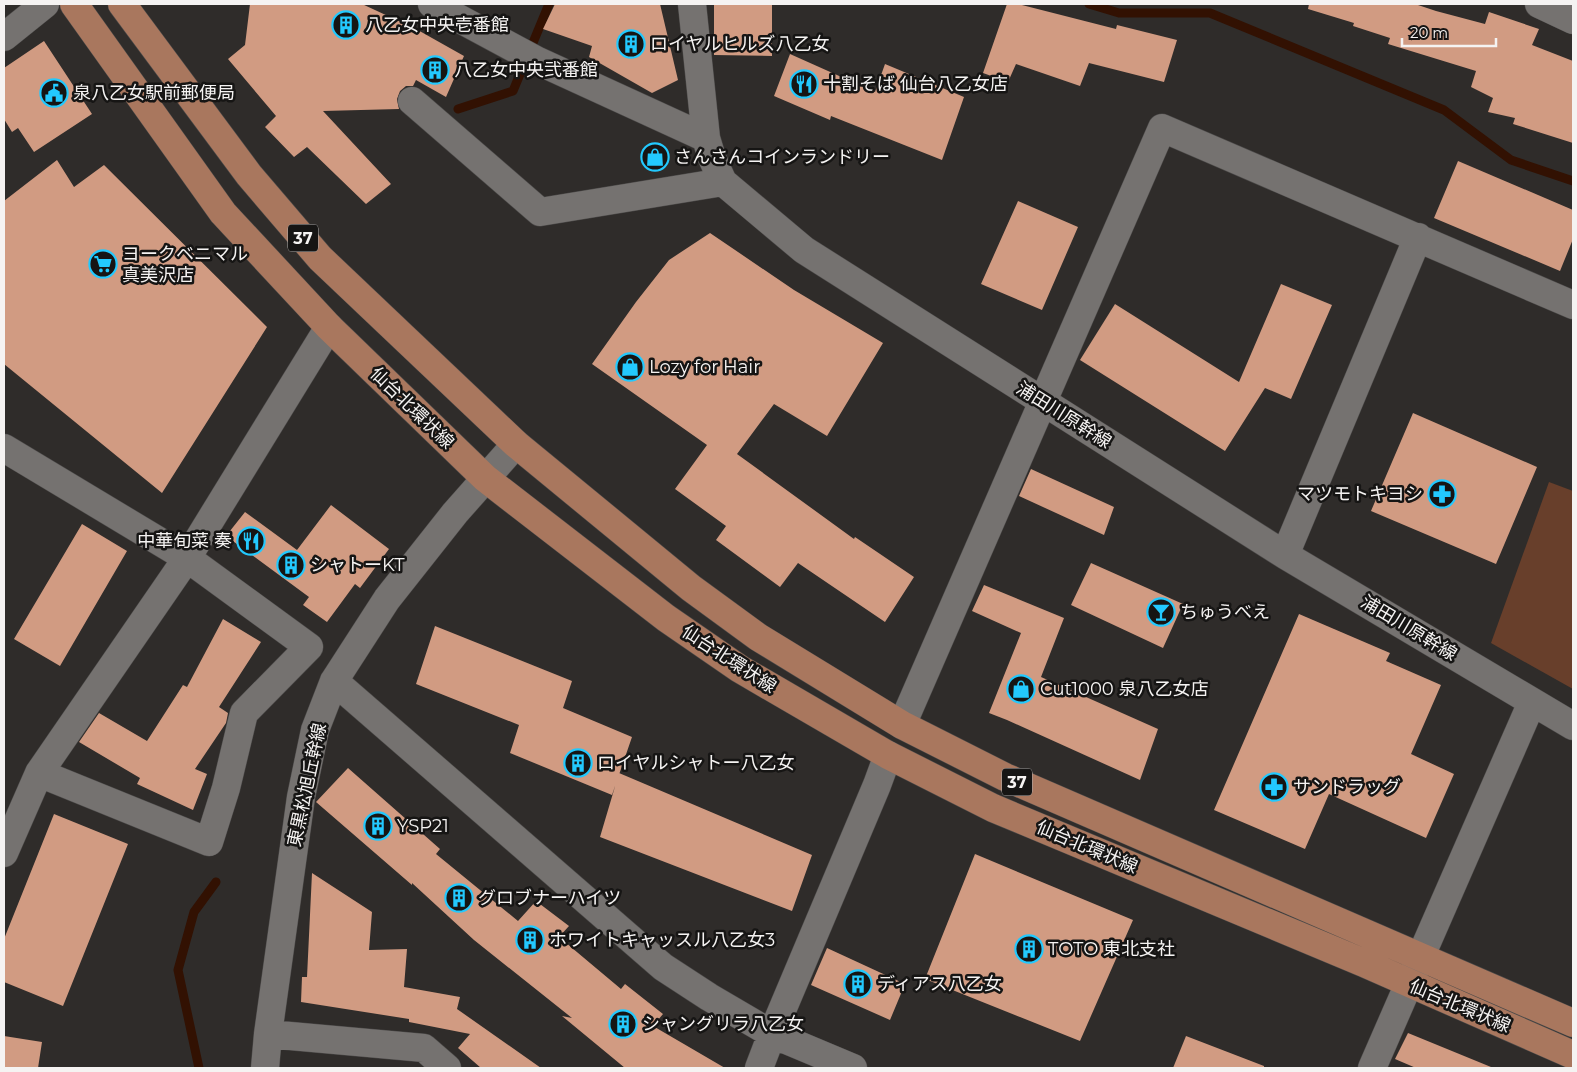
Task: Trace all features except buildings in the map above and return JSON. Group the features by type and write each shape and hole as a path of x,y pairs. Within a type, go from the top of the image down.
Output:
{"main road":[{"name":"仙台北環状線","path":"74,4 223,213 329,327 485,478 682,629 740,669 888,755 993,808 1355,960 1573,1056"},
{"name":"仙台北環状線","path":"122,4 250,176 320,258 516,444 691,588 758,637 902,725 1005,777 1573,1023"}],"street":[{"path":"4,37 46,4"},
{"path":"432,4 529,56 706,138"},
{"name":"浦田川原幹線","path":"692,4 706,138 712,158 723,182 804,250 1285,555 1573,726"},
{"path":"1539,4 1573,20"},
{"path":"412,101 540,212 723,182"},
{"path":"902,725 1162,128 1573,305"},
{"path":"1285,555 1418,237"},
{"path":"4,853 39,773 187,558 329,327"},
{"name":"東黒松旭丘幹線","path":"265,1068 268,1034 301,797 316,730 334,681 387,598 455,513 516,444"},
{"path":"4,448 187,558 309,647 244,714 226,788 209,842 39,773"},
{"path":"334,681 663,966 708,997 772,1034 854,1068"},
{"path":"1372,1068 1532,702"},
{"path":"759,1068 888,755"},
{"path":"268,1034 424,1048 447,1068"}],"shaded area":[{"path":"1549,482 1573,491 1573,689 1491,643"}],"waterway":[{"path":"458,109 513,91 549,4"},
{"path":"1089,4 1119,13 1210,13 1444,110 1511,160 1573,181"},
{"path":"199,1068 178,970 194,912 216,882"}],"place":[{"name":"八乙女中央壱番館","path":"346,25"},
{"name":"ロイヤルヒルズ八乙女","path":"631,44"},
{"name":"八乙女中央弐番館","path":"435,70"},
{"name":"十割そば 仙台八乙女店","path":"804,84"},
{"name":"泉八乙女駅前郵便局","path":"54,93"},
{"name":"さんさんコインランドリー","path":"655,157"},
{"name":"ヨークベニマル 真美沢店","path":"103,264"},
{"name":"Lozy for Hair","path":"630,367"},
{"name":"マツモトキヨシ","path":"1442,494"},
{"name":"中華旬菜 奏","path":"251,541"},
{"name":"シャトーKT","path":"291,565"},
{"name":"ちゅうべえ","path":"1161,612"},
{"name":"Cut1000 泉八乙女店","path":"1021,689"},
{"name":"ロイヤルシャトー八乙女","path":"578,763"},
{"name":"サンドラッグ","path":"1274,787"},
{"name":"YSP21","path":"378,826"},
{"name":"グロブナーハイツ","path":"459,898"},
{"name":"ホワイトキャッスル八乙女3","path":"530,940"},
{"name":"TOTO 東北支社","path":"1029,949"},
{"name":"ディアス八乙女","path":"858,984"},
{"name":"シャングリラ八乙女","path":"623,1024"}]}
